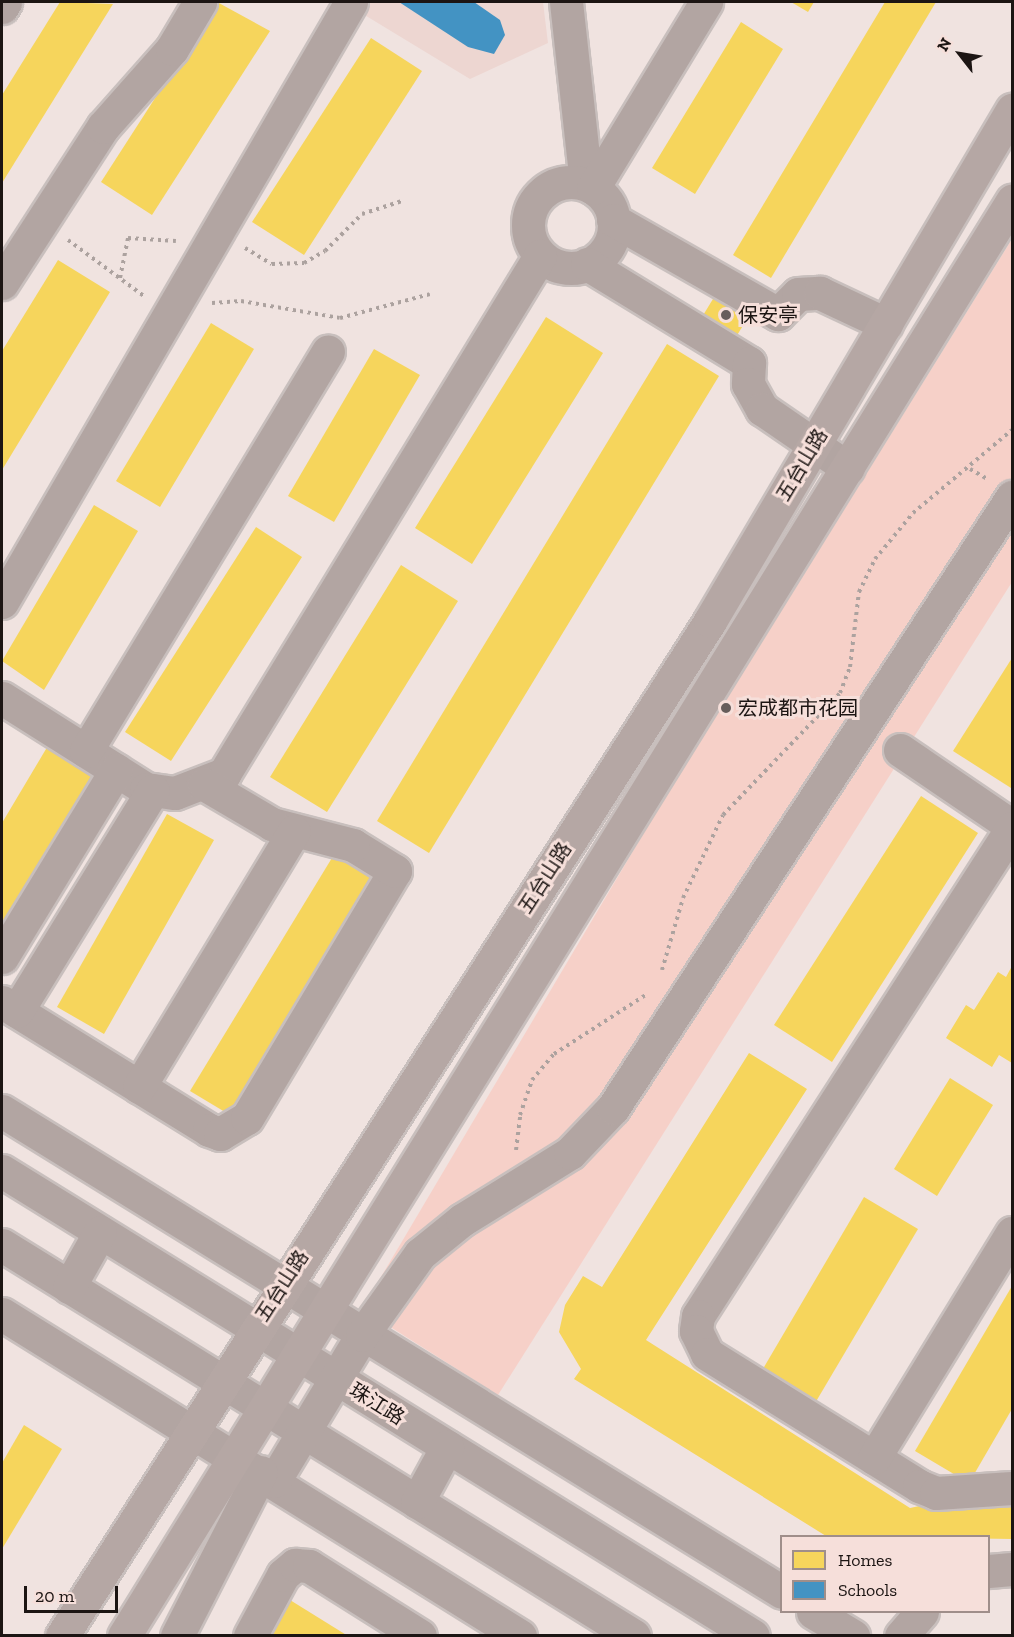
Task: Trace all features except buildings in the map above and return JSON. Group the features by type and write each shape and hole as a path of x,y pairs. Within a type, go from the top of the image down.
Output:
{"main road":[{"name":"五台山路","path":"62,1635 255,1329 710,621 1012,110"},
{"name":"五台山路","path":"124,1635 257,1470 266,1408 327,1313 1012,201"}],"street":[{"path":"2,7 5,2"},
{"path":"2,283 103,127 172,49 200,2"},
{"path":"2,602 351,2"},
{"path":"566,2 589,186"},
{"path":"589,186 706,2"},
{"path":"557,184 589,186 607,201 614,220 611,242 587,264 565,268 540,256 528,230 534,202 557,184"},
{"path":"614,220 778,314 789,300 810,292 848,302 886,324"},
{"path":"2,698 116,770 153,790 175,792 204,784 224,774 540,256"},
{"path":"587,264 749,363 748,384 762,410 813,447 848,468"},
{"path":"86,751 328,352"},
{"path":"177,1635 257,1470 304,1432 362,1335 420,1254 462,1220 521,1186 570,1153 613,1108 1012,497"},
{"path":"900,750 1012,827 698,1316 696,1331 707,1354 874,1458 936,1493 1010,1483"},
{"path":"2,957 116,770"},
{"path":"153,790 9,1006 139,1087 220,1134 247,1118 395,871 353,845 294,831 204,784"},
{"path":"139,1087 294,831"},
{"path":"2,1111 780,1591"},
{"name":"珠江路","path":"2,1171 753,1635"},
{"path":"69,1287 100,1232"},
{"path":"874,1458 1012,1233"},
{"path":"2,1245 634,1635"},
{"path":"2,1314 192,1429 520,1635"},
{"path":"417,1502 447,1447"},
{"path":"250,1635 283,1575 295,1565 309,1566 420,1635"},
{"path":"990,1571 1012,1569"},
{"path":"816,1613 853,1635"},
{"path":"901,1635 920,1613"}],"path":[{"path":"120,278 128,238 213,236 255,255 289,266 325,251 362,214 402,201"},
{"path":"43,222 120,278 173,310 241,301 340,318 430,294"},
{"path":"661,974 683,898 723,815 840,693 850,667 860,592 875,559 913,513 1012,430"},
{"path":"521,1186 515,1139 532,1080 554,1054 651,990"}],"shaded area":[{"path":"364,2 543,2 548,43 470,79 358,11"},
{"path":"1012,239 1012,582 498,1395 362,1309 652,819"}],"place":[{"name":"保安亭","path":"726,315"},
{"name":"宏成都市花园","path":"726,708"}]}
